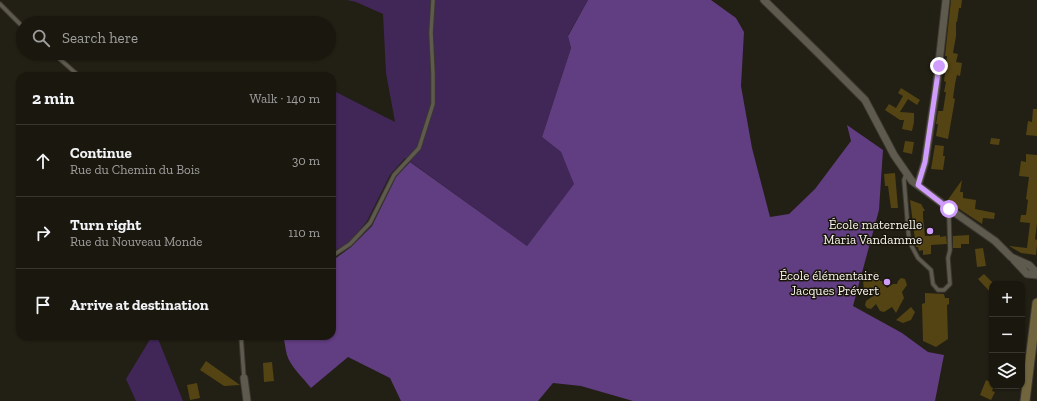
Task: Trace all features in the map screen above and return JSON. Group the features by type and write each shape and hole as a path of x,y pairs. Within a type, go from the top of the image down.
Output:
{"street":[{"path":"764,0 865,100 894,155 906,174 918,185 995,242 1027,274 1037,274"},
{"path":"918,185 925,162 936,89 946,0"},
{"path":"1025,401 1037,303"},
{"path":"244,378 247,401"}],"lane":[{"path":"336,253 350,244 370,223 394,175 419,148 433,104 431,33 433,0"},
{"path":"0,4 16,20"},
{"path":"61,60 74,72"},
{"path":"906,174 904,180 908,241 918,258 931,270 933,284 938,290 944,290 950,284 948,258 950,250 949,218 951,210"},
{"path":"241,340 244,378"}],"shaded area":[{"path":"347,0 588,0 568,35 571,48 542,137 561,152 575,183 527,246 405,158 390,175 367,221 349,243 336,250 336,92 395,122 386,73 383,14 356,2"},
{"path":"588,0 711,0 736,18 744,32 741,86 752,148 770,217 789,214 815,189 851,141 847,125 883,150 879,210 853,306 902,333 928,352 944,355 935,401 633,401 581,386 553,383 538,401 401,401 390,378 348,357 311,388 294,368 286,352 284,340 336,340 336,258 351,247 372,226 396,177 410,162 527,246 574,184 561,152 542,137 571,48 568,36"},
{"path":"150,340 159,340 183,401 136,401 126,379"}],"building":[{"path":"951,0 962,0 956,22 956,36 953,53 958,54 956,62 962,63 960,76 957,75 955,84 953,98 955,99 948,139 936,136 938,124 936,124 938,111 943,111 946,92 944,92 946,82 944,81 947,56 945,56"},
{"path":"901,88 920,100 917,105 908,99 900,112 914,113 912,131 902,129 904,120 900,120 885,110 889,104 896,108 903,96 898,93"},
{"path":"1033,109 1037,109 1037,136 1026,135 1028,121 1032,122"},
{"path":"991,138 1000,139 999,145 990,144"},
{"path":"905,141 914,142 912,154 903,152"},
{"path":"935,145 944,146 943,156 945,156 943,170 931,169"},
{"path":"1026,154 1037,155 1036,255 1021,253 1009,246 1027,248 1030,223 1020,222 1021,215 1026,215 1028,200 1026,199 1029,177 1019,176 1021,161 1026,162"},
{"path":"895,173 898,208 891,208 888,186 885,186 884,174"},
{"path":"962,180 960,192 963,192 963,198 976,200 975,209 995,213 994,219 983,218 982,224 947,201"},
{"path":"910,200 921,204 925,211 923,211 923,217 925,236 946,236 947,244 931,245 931,254 923,255 923,250 919,251 918,247 916,247"},
{"path":"969,235 969,244 961,244 961,248 953,248 953,236"},
{"path":"983,248 986,266 977,267 975,249"},
{"path":"875,272 879,273 880,281 883,281 887,288 893,284 897,284 901,278 905,279 907,285 902,292 904,298 896,313 892,307 884,312 880,311 876,304 871,309 867,308 865,305 866,301 876,294 864,291 863,280 867,278 867,274 870,275"},
{"path":"984,274 991,281 989,281 989,291 978,279"},
{"path":"925,293 944,294 945,298 949,298 949,304 947,305 948,339 936,347 923,341 922,304 925,303"},
{"path":"911,307 915,312 911,320 903,323 896,320"},
{"path":"206,361 240,385 224,386 200,370"},
{"path":"272,362 274,381 264,382 263,363"},
{"path":"986,380 989,382 989,389 993,389 992,391 995,392 991,400 980,395"},
{"path":"197,383 200,398 190,400 187,385"}],"place":[{"name":"École maternelle Maria Vandamme","path":"930,231"},
{"name":"École élémentaire Jacques Prévert","path":"887,282"}],"route":[{"path":"939,66 925,162 918,185 949,209"}]}
